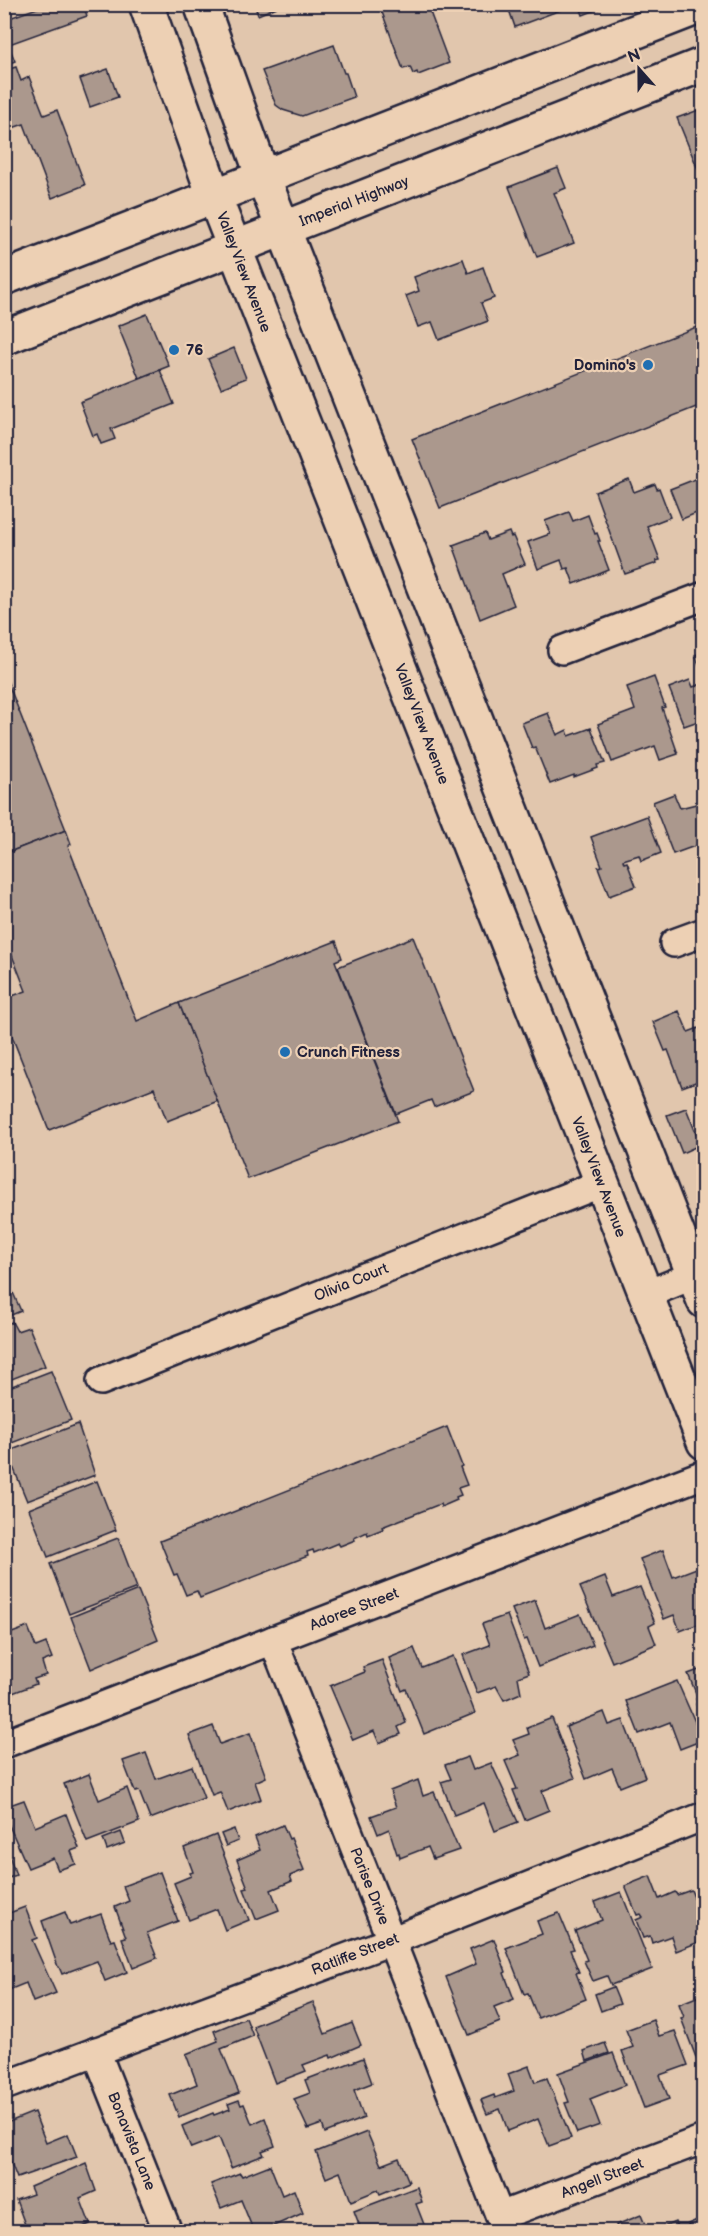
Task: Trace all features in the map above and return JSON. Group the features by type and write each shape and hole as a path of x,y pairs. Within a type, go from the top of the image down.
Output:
{"main road":[{"name":"Valley View Avenue","path":"146,4 214,196 704,1442"},
{"path":"201,4 263,177 700,1282"},
{"path":"4,278 704,5"},
{"name":"Imperial Highway","path":"4,338 704,64"}],"street":[{"path":"562,650 704,596"},
{"path":"674,943 704,932"},
{"name":"Olivia Court","path":"101,1381 602,1183"},
{"path":"645,1294 700,1282"},
{"name":"Adoree Street","path":"4,1744 704,1474"},
{"name":"Parise Drive","path":"273,1640 503,2224"},
{"name":"Ratliffe Street","path":"4,2086 392,1941 704,1816"},
{"name":"Bonavista Lane","path":"96,2051 168,2232"},
{"name":"Angell Street","path":"503,2224 704,2139"}],"building":[{"path":"48,4 83,4 87,16 4,46 4,20"},
{"path":"254,4 284,4 258,15"},
{"path":"379,4 427,4 449,63 418,75 417,72 413,74 410,67 403,69"},
{"path":"507,4 573,4 574,5 515,27"},
{"path":"579,4 611,4 583,15"},
{"path":"334,45 354,97 302,116 283,110 276,105 262,71"},
{"path":"10,49 15,61 5,65 4,51"},
{"path":"4,66 6,70 16,67 21,81 29,77 44,115 57,110 85,185 52,198 24,124 4,131"},
{"path":"108,69 118,97 90,107 80,79"},
{"path":"704,108 704,184 677,118"},
{"path":"558,168 566,188 554,193 574,243 537,257 509,187"},
{"path":"463,259 468,273 483,267 494,298 481,303 488,321 439,340 432,322 418,327 406,296 419,291 414,277"},
{"path":"147,314 169,366 139,378 118,326"},
{"path":"704,324 704,404 440,508 412,439"},
{"path":"234,348 246,378 221,388 208,359"},
{"path":"160,370 174,404 111,429 115,439 101,444 97,434 93,436 80,402"},
{"path":"698,478 699,480 704,479 704,510 682,519 670,489"},
{"path":"629,479 634,492 655,484 657,489 659,488 670,517 647,526 660,560 625,574 595,492"},
{"path":"569,512 573,521 588,515 595,534 597,533 609,570 574,584 568,568 564,569 561,560 538,569 528,542 550,534 545,521"},
{"path":"509,532 525,564 502,574 514,605 480,619 453,545 485,533 488,540"},
{"path":"704,652 704,678 695,655"},
{"path":"4,673 66,830 4,854"},
{"path":"654,677 678,754 660,760 655,746 612,762 598,724 635,710 627,687"},
{"path":"690,680 693,687 704,683 704,719 684,726 669,688"},
{"path":"548,713 557,735 567,730 569,736 591,728 605,763 597,765 598,768 550,784 535,747 532,748 522,723"},
{"path":"674,794 680,808 704,802 704,849 697,851 695,846 673,854 653,802"},
{"path":"647,816 661,853 641,861 639,855 623,860 624,863 627,862 636,886 609,896 598,867 602,866 591,837"},
{"path":"66,830 71,844 68,846 137,1021 179,1003 218,1101 167,1121 154,1088 49,1130 4,1016 4,999 26,991 4,935 4,854"},
{"path":"413,937 474,1091 434,1107 431,1100 396,1114 338,967"},
{"name":"Crunch Fitness","path":"336,941 342,958 335,961 398,1121 248,1179 179,1003"},
{"path":"679,1011 688,1032 704,1026 704,1069 698,1072 701,1080 682,1087 668,1050 665,1051 653,1022"},
{"path":"686,1108 698,1138 702,1136 700,1130 704,1128 702,1167 695,1147 682,1153 667,1115"},
{"path":"4,1272 21,1311 4,1318"},
{"path":"12,1322 17,1331 29,1327 45,1366 4,1382 4,1325"},
{"path":"51,1371 71,1420 4,1446 4,1389"},
{"path":"78,1424 95,1475 27,1501 7,1452"},
{"path":"447,1427 467,1485 458,1488 461,1495 456,1497 457,1500 441,1507 440,1504 382,1527 383,1529 368,1535 367,1532 340,1546 338,1543 314,1553 313,1550 307,1552 308,1556 200,1598 197,1591 186,1595 177,1574 174,1575 160,1541"},
{"path":"97,1481 116,1530 48,1557 29,1509"},
{"path":"118,1538 137,1588 69,1614 50,1564"},
{"path":"663,1550 673,1577 704,1565 704,1622 680,1631 674,1615 664,1619 640,1559"},
{"path":"605,1577 613,1597 640,1587 655,1623 649,1626 656,1644 612,1662 580,1587"},
{"path":"138,1590 158,1640 91,1669 71,1617"},
{"path":"535,1600 545,1628 580,1614 593,1645 538,1667 512,1609"},
{"path":"507,1615 529,1673 518,1677 521,1693 504,1700 496,1686 477,1693 463,1655 490,1645 482,1624"},
{"path":"28,1627 36,1647 46,1643 52,1658 42,1662 46,1675 34,1679 36,1684 5,1696 4,1636"},
{"path":"414,1648 422,1668 453,1656 475,1713 424,1734 406,1689 402,1691 389,1658"},
{"path":"382,1660 406,1723 398,1727 401,1734 379,1743 374,1731 353,1740 330,1686 365,1672 363,1667"},
{"path":"704,1668 704,1724 696,1704 698,1698 688,1674"},
{"path":"677,1681 703,1740 680,1749 670,1722 639,1734 626,1701"},
{"path":"604,1712 609,1725 623,1720 645,1777 620,1787 612,1768 586,1779 566,1727"},
{"path":"552,1718 575,1778 542,1791 549,1810 525,1820 513,1790 517,1789 505,1761 520,1755 513,1740 529,1734 527,1728"},
{"path":"213,1726 220,1744 250,1733 266,1777 255,1782 261,1799 228,1812 220,1792 212,1795 189,1735"},
{"path":"146,1753 156,1779 192,1766 204,1798 150,1819 139,1791 135,1792 123,1761"},
{"path":"468,1757 473,1770 491,1763 518,1822 495,1831 484,1803 454,1815 441,1782 451,1779 445,1765"},
{"path":"89,1774 99,1800 127,1788 139,1822 87,1842 64,1784"},
{"path":"418,1780 423,1796 434,1792 459,1850 433,1859 428,1847 400,1858 389,1829 378,1834 371,1816 396,1807 390,1791"},
{"path":"24,1800 35,1827 66,1814 79,1848 71,1851 76,1864 58,1870 53,1858 28,1868 4,1814 4,1807"},
{"path":"283,1825 304,1870 290,1876 292,1881 271,1890 279,1910 256,1919 244,1889 248,1888 237,1860 260,1850 255,1837"},
{"path":"234,1829 238,1841 226,1846 221,1834"},
{"path":"121,1832 125,1843 107,1850 103,1839"},
{"path":"4,1833 16,1875 4,1880"},
{"path":"216,1835 249,1920 225,1930 217,1909 189,1920 174,1883 191,1876 190,1873 193,1872 184,1848"},
{"path":"160,1872 178,1921 147,1933 157,1958 133,1968 122,1938 126,1937 115,1907 129,1901 123,1886"},
{"path":"650,1876 659,1899 675,1892 677,1895 691,1890 704,1922 702,1923 704,1940 676,1951 671,1936 652,1943 650,1936 643,1938 636,1920 643,1917 641,1914 637,1915 625,1886"},
{"path":"621,1892 652,1969 611,1985 607,1976 593,1981 575,1931 602,1920 595,1902"},
{"path":"25,1907 37,1938 32,1940 56,1993 33,2002 26,1983 4,1992 4,1915"},
{"path":"65,1912 70,1925 101,1914 111,1941 115,1940 127,1972 105,1981 97,1961 62,1974 42,1921"},
{"path":"559,1913 574,1949 570,1950 586,1999 538,2018 528,1993 524,1994 506,1948 542,1934 537,1921"},
{"path":"494,1939 514,1999 494,2007 500,2022 469,2035 446,1977 476,1964 470,1949"},
{"path":"613,1987 620,2004 601,2011 595,1994"},
{"path":"704,1994 704,2058 697,2060 681,2018 684,2017 679,2004"},
{"path":"313,2002 325,2034 352,2023 361,2045 331,2058 330,2055 303,2065 306,2071 275,2083 253,2026"},
{"path":"246,2018 253,2036 221,2049 239,2093 179,2117 170,2095 197,2084 186,2054 218,2041 214,2031"},
{"path":"653,2020 659,2036 675,2031 688,2065 660,2075 669,2099 644,2108 622,2051 633,2047 626,2030"},
{"path":"605,2043 609,2053 587,2061 584,2051"},
{"path":"613,2053 625,2085 590,2099 600,2125 577,2133 565,2103 569,2102 558,2073"},
{"path":"363,2058 372,2083 354,2090 364,2118 325,2133 322,2124 308,2129 294,2099 310,2093 305,2080"},
{"path":"529,2066 535,2082 547,2078 571,2138 549,2146 538,2119 508,2131 500,2109 487,2114 481,2100 514,2091 508,2074"},
{"path":"239,2100 241,2105 244,2104 252,2124 265,2118 275,2146 262,2151 264,2155 231,2168 219,2137 191,2148 182,2126 213,2113 214,2115 230,2109 228,2104"},
{"path":"34,2112 46,2143 68,2134 77,2157 17,2178 7,2153 4,2154 4,2124"},
{"path":"367,2132 381,2165 399,2158 409,2182 380,2194 378,2190 351,2201 340,2172 326,2178 316,2152"},
{"path":"86,2163 96,2191 80,2198 90,2224 71,2232 48,2232 45,2224 27,2230 16,2200 33,2194 30,2187"},
{"path":"270,2165 282,2195 294,2190 303,2213 260,2232 254,2232 241,2200 221,2208 211,2184 240,2173 242,2176"},
{"path":"417,2187 422,2202 416,2204 427,2232 362,2232 354,2211"},
{"path":"641,2215 648,2232 618,2232 616,2225"},
{"path":"704,2217 704,2232 691,2232 688,2224"},
{"path":"675,2222 679,2232 652,2232"}],"place":[{"name":"76","path":"174,350"},
{"name":"Domino's","path":"648,365"},
{"name":"Crunch Fitness","path":"285,1052"}]}
